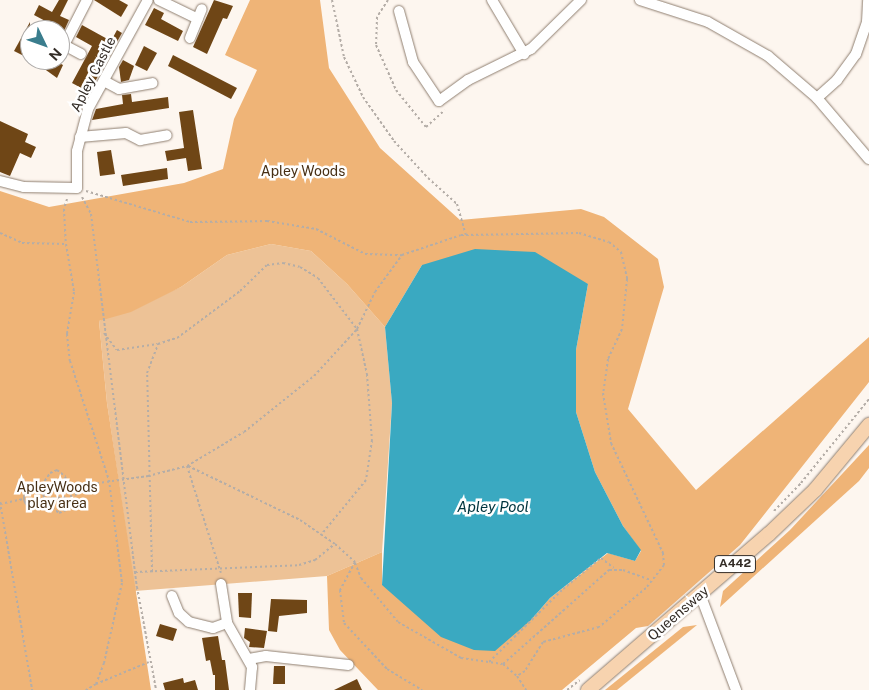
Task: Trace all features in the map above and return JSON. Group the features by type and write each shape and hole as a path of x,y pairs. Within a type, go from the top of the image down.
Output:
{"main road":[{"name":"Queensway","path":"585,684 700,594 815,490 869,425"}],"street":[{"path":"81,54 64,45 87,0"},
{"name":"Apley Castle","path":"74,188 80,136 88,109 148,0"},
{"path":"159,0 200,14 190,38"},
{"path":"492,0 524,54"},
{"path":"399,11 413,62 439,101 468,80 524,54 581,0"},
{"path":"640,0 692,16 735,36 780,65 818,98 869,159"},
{"path":"818,98 846,70 856,54 868,22 868,0"},
{"path":"104,80 119,89 152,83"},
{"path":"80,136 126,133 140,140 167,135"},
{"path":"0,181 24,187 74,188"},
{"path":"221,584 227,623 252,667 250,690"},
{"path":"700,594 736,690"},
{"path":"172,596 179,613 189,622 214,628 227,623"},
{"path":"249,659 266,656 349,665"}],"path":[{"path":"332,0 344,57 363,97 394,141 428,178 457,204 466,235"},
{"path":"388,0 377,17 376,45 396,90 426,127 446,109"},
{"path":"74,188 64,209 66,244 74,292 67,334 70,361 109,480 122,583 112,638 96,684"},
{"path":"74,188 190,222 267,221 316,229 365,254 402,255 466,235 579,233 609,242 621,252 627,279 622,329 608,359 603,393 611,443 663,553 664,565 651,581 599,627 544,642 526,671 517,676"},
{"path":"74,188 91,214 104,333 136,572 156,690"},
{"path":"0,233 22,243 66,244"},
{"path":"63,483 77,486 148,476 187,466 244,432 306,382 357,329 374,292 402,255"},
{"path":"104,333 117,350 158,344 192,328 267,266 284,263 300,267 318,278 357,329 363,347 372,424 366,480 321,535"},
{"path":"152,572 148,476 151,420 147,373 158,344"},
{"path":"771,514 801,483 869,398"},
{"path":"187,466 300,520 335,544 355,562 361,578 398,622 461,658 504,664 517,676 526,690"},
{"path":"187,466 221,569 221,584"},
{"path":"39,489 50,473 57,470 66,477 63,483 44,494"},
{"path":"24,498 32,508 44,501 65,497 73,498 77,494 77,486"},
{"path":"24,498 28,489 39,489 44,494 44,501 58,513 67,512 71,508 65,497"},
{"path":"24,498 0,503 32,690"},
{"path":"136,572 299,565 315,560 335,544"},
{"path":"487,663 563,589 601,558 614,568 651,581"},
{"path":"355,562 340,590 344,623 387,669 422,690"},
{"path":"504,664 609,570 614,568"},
{"path":"86,690 150,661"},
{"path":"568,690 585,684"}],"shaded area":[{"path":"271,244 311,251 347,284 385,327 392,403 382,552 327,576 135,591 107,403 99,321 181,287 227,255"}],"green space":[{"name":"Apley Woods","path":"250,0 320,0 329,68 380,148 460,220 581,209 604,217 658,259 664,287 628,409 696,490 869,337 869,382 740,545 648,626 636,628 562,690 378,690 340,650 329,630 327,576 382,552 382,585 531,620 550,598 608,553 635,561 641,551 623,526 595,472 576,412 576,350 588,284 422,265 385,327 347,284 311,251 271,244 227,255 181,287 131,312 99,321 107,403 151,690 0,690 0,191 49,207 184,183 223,169 234,119 257,70 225,55"},
{"path":"869,445 869,468 859,481 720,607 723,591 790,530"},
{"path":"697,625 617,690 605,690 683,627"}],"water":[{"name":"Apley Pool","path":"475,249 535,252 588,284 576,350 576,412 595,472 623,526 641,550 635,561 607,553 550,598 531,620 495,651 474,650 441,637 382,585 392,403 385,327 422,265"}],"building":[{"path":"59,0 68,0 60,16 69,20 43,20 34,15 39,5 52,12"},
{"path":"94,0 119,0 128,5 121,17"},
{"path":"214,0 233,6 227,19 223,18 207,54 193,47"},
{"path":"154,8 164,13 161,19 183,31 178,41 145,25"},
{"path":"82,25 111,41 117,30 122,33 82,105 78,103 85,90 72,83 92,46 76,37"},
{"path":"20,40 20,54 14,51"},
{"path":"144,46 157,53 147,71 135,65"},
{"path":"173,55 237,88 231,99 168,66"},
{"path":"123,60 134,66 129,80 121,82 119,67"},
{"path":"46,70 61,70 57,78"},
{"path":"131,94 132,102 168,97 169,108 92,120 96,109 123,104 122,95"},
{"path":"193,110 202,169 188,171 186,158 167,161 165,151 184,148 179,112"},
{"path":"0,121 28,134 25,142 36,147 31,158 20,153 10,176 0,172"},
{"path":"111,150 115,174 100,176 97,152"},
{"path":"167,168 168,179 123,186 121,175"},
{"path":"238,593 252,593 251,618 239,617"},
{"path":"271,599 307,600 307,613 279,616 277,632 268,631"},
{"path":"160,624 177,629 173,641 156,636"},
{"path":"245,628 267,631 264,648 249,647 250,642 244,638"},
{"path":"218,636 222,660 225,660 229,690 215,690 215,675 213,675 210,660 206,661 202,638"},
{"path":"274,666 285,666 285,684 273,684"},
{"path":"183,678 184,683 195,680 198,690 165,690 163,683"},
{"path":"357,679 362,690 334,690"}],"park label":[{"name":"ApleyWoods play area","path":"57,496"}]}
